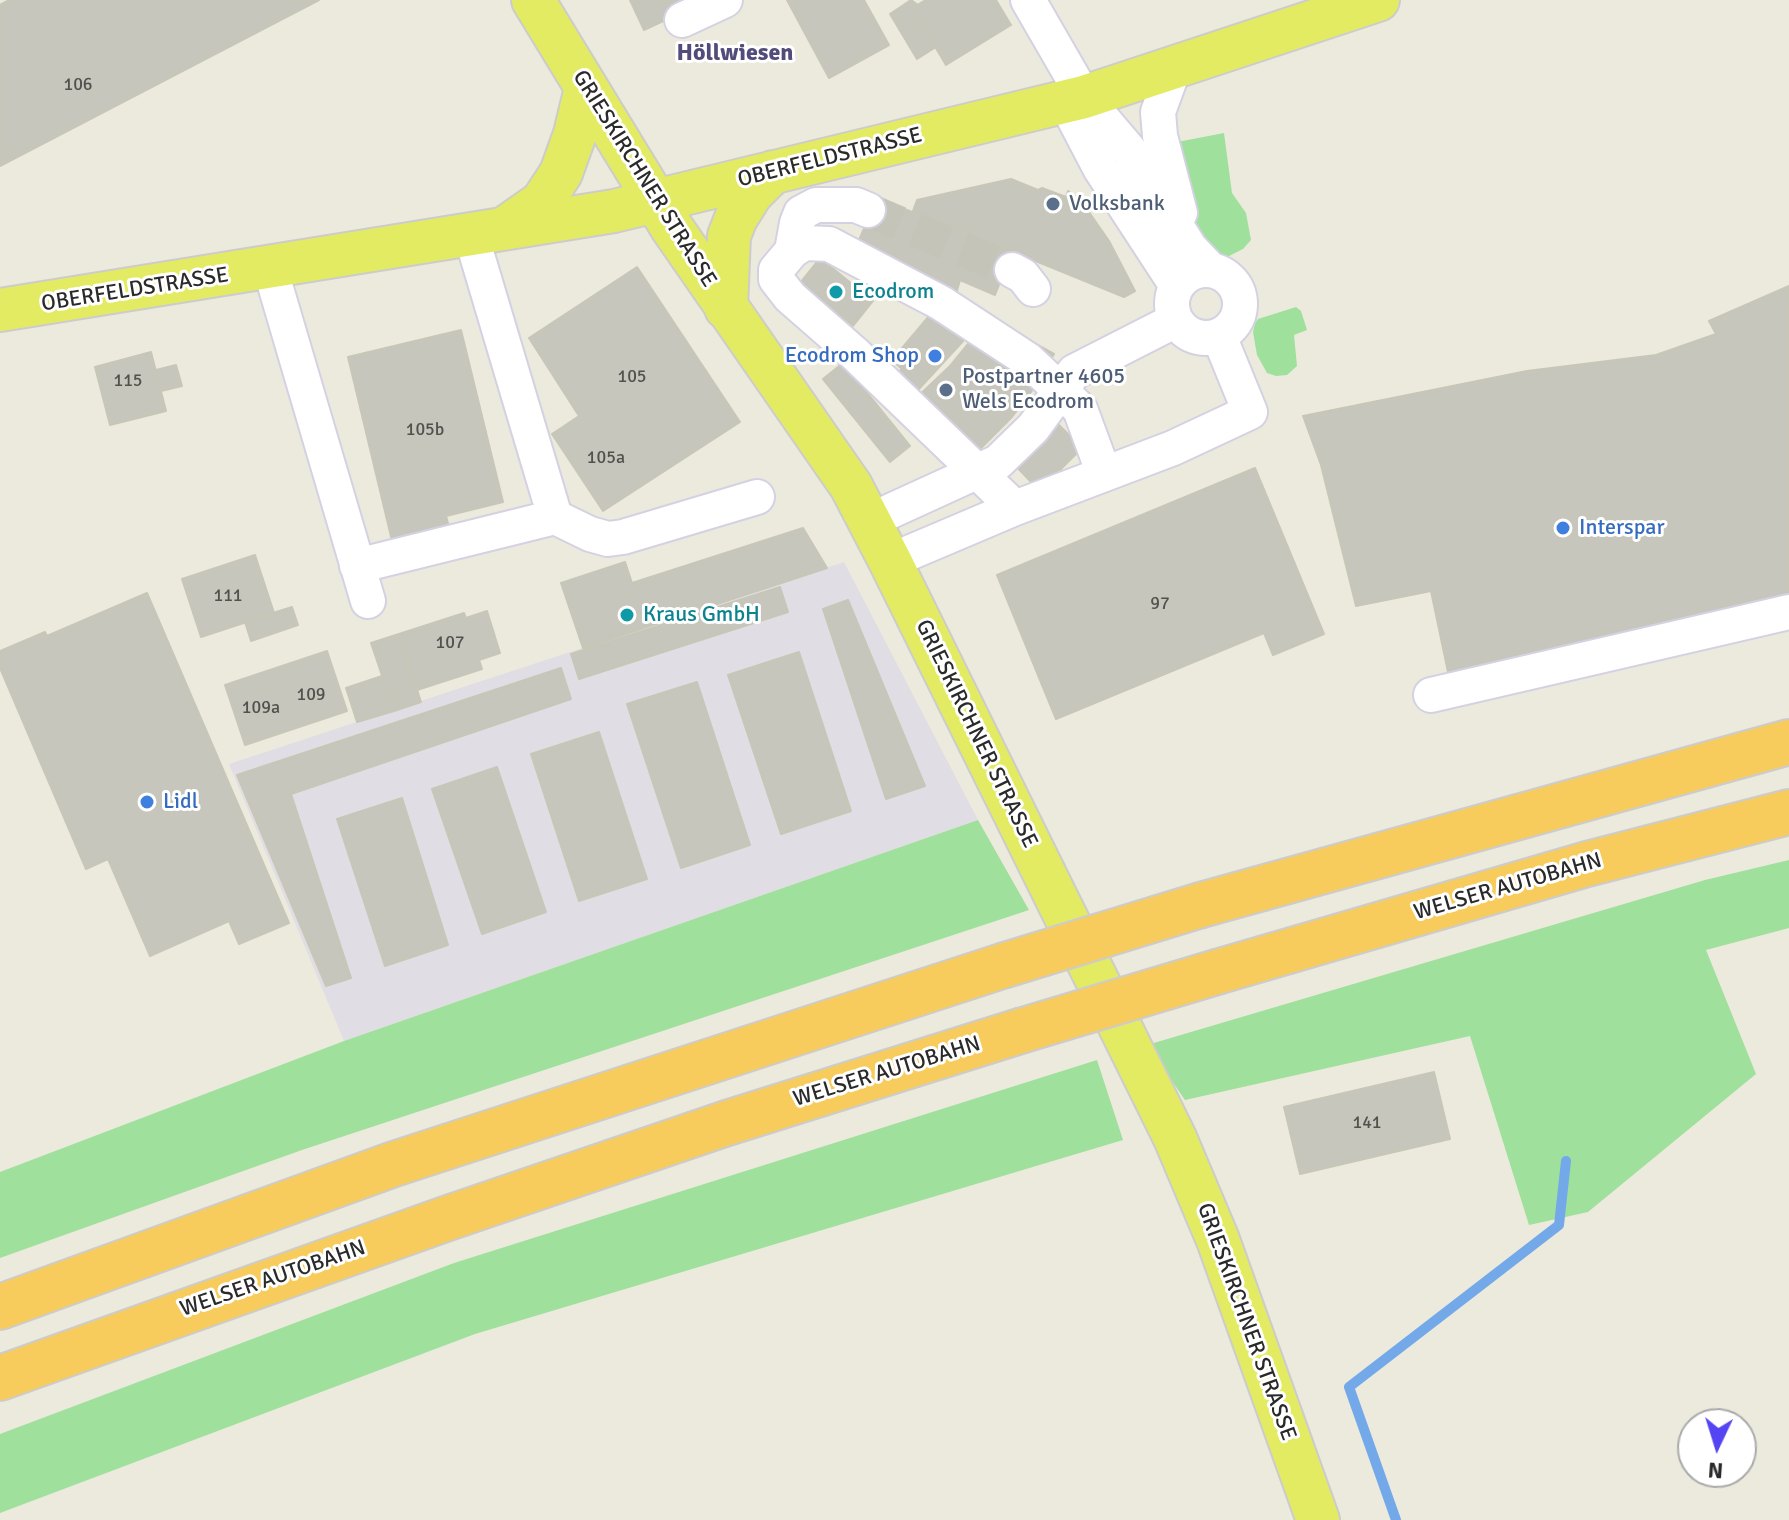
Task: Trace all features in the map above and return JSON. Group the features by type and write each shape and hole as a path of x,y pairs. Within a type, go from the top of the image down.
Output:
{"highway":[{"path":"0,1307 394,1164 1002,966 1201,905 1789,742"},
{"name":"WELSER AUTOBAHN","path":"0,1378 727,1123 1220,971 1587,864 1789,812"}],"main road":[{"name":"GRIESKIRCHNER STRASSE","path":"533,0 655,201 851,486 890,561 1175,1138 1218,1240 1318,1520"},
{"name":"OBERFELDSTRASSE","path":"0,310 614,211 1074,99 1378,0"},
{"path":"488,232 542,202 561,173 575,134 586,88"},
{"path":"726,308 729,236 751,194 773,172"}],"lane":[{"path":"682,20 725,0"},
{"path":"1028,0 1074,99 1100,168 1177,286"},
{"path":"1174,68 1158,112 1160,136 1200,259"},
{"path":"1074,99 1129,150 1200,259 1231,280 1239,295 1240,305 1235,323 1219,336 1199,338 1190,335 1176,320 1172,297 1177,286 1200,259"},
{"path":"792,251 801,213 816,205 856,205 868,210"},
{"path":"488,232 555,517"},
{"path":"1015,508 854,353 790,297 776,279 776,270 792,251 804,243 829,244 941,303 1028,360 1080,409 1104,474"},
{"path":"270,268 368,601"},
{"path":"869,521 998,462 1033,428 1074,372 1176,320"},
{"path":"890,561 1015,508 1173,448 1250,412 1219,336"},
{"path":"357,566 555,517 590,534 608,539 623,537 757,497"},
{"path":"1431,695 1789,612"}],"shaded area":[{"path":"844,562 978,820 344,1041 229,764"}],"green space":[{"path":"1224,133 1232,193 1246,213 1251,240 1243,249 1227,257 1214,255 1194,229 1172,143"},
{"path":"1296,307 1301,311 1307,330 1294,335 1297,366 1287,375 1267,373 1257,355 1253,332 1255,323 1258,319"},
{"path":"978,820 1029,910 302,1150 0,1258 0,1172 344,1041"},
{"path":"1789,860 1789,928 1706,950 1756,1074 1588,1212 1529,1225 1470,1036 1185,1100 1147,1045 1705,880"},
{"path":"1097,1060 1123,1140 475,1334 0,1513 0,1434 454,1263"}],"building":[{"path":"9,0 319,0 0,166 0,5"},
{"path":"630,0 708,0 644,30"},
{"path":"787,0 864,0 889,45 829,78"},
{"path":"911,0 918,5 912,8 936,47 917,59 890,14"},
{"path":"926,0 996,0 1011,25 946,65 912,8"},
{"path":"1011,179 1066,197 1068,191 1082,202 1109,241 1135,291 1124,297 913,211 917,200"},
{"path":"877,198 1012,252 995,295 960,280 956,294 854,252"},
{"name":"Ecodrom","path":"820,258 873,301 853,326 800,283"},
{"path":"637,267 740,422 603,511 552,434 579,416 529,338"},
{"name":"Interspar","path":"1789,286 1789,596 1448,672 1431,591 1356,606 1321,465 1303,416 1527,371 1656,355 1716,334 1709,321"},
{"path":"935,309 977,333 950,366 913,401 893,377 902,369 892,360"},
{"path":"981,314 1054,354 1037,384 1012,417 977,452 918,390 965,339"},
{"path":"461,330 503,502 446,516 451,535 394,549 348,357"},
{"path":"151,352 166,411 110,425 95,367"},
{"path":"843,363 910,446 890,462 823,379"},
{"path":"176,365 182,386 161,391 156,370"},
{"path":"1055,421 1082,448 1055,475 1033,484 1013,463"},
{"path":"1255,468 1324,634 1273,655 1264,633 1056,719 997,575"},
{"name":"Kraus GmbH","path":"803,528 827,568 583,648 561,583 625,562 632,583"},
{"path":"255,555 274,613 201,637 182,579"},
{"path":"780,587 788,612 579,679 571,654"},
{"name":"Lidl","path":"147,593 289,923 239,944 229,921 150,956 108,859 86,869 0,668 0,651 45,632 47,636"},
{"path":"848,600 925,786 886,799 823,609"},
{"path":"292,607 298,625 251,641 245,622"},
{"path":"487,611 500,653 479,660 482,669 417,690 399,634 464,613 466,618"},
{"path":"399,634 421,702 394,711 371,643"},
{"path":"327,651 347,711 245,745 225,685"},
{"path":"799,652 851,811 781,834 728,675"},
{"path":"561,668 571,699 291,794 351,978 326,986 237,775"},
{"path":"382,676 394,711 357,722 346,688"},
{"path":"697,682 750,845 681,868 627,704"},
{"path":"599,732 647,879 579,901 531,754"},
{"path":"497,767 546,912 482,934 432,789"},
{"path":"402,798 448,945 385,966 337,819"},
{"path":"1434,1072 1450,1139 1300,1174 1284,1107"}],"waterway":[{"path":"1396,1520 1349,1387 1559,1225 1566,1161"}],"tunnel":[{"path":"868,210 1012,270"}],"place":[{"name":"Volksbank","path":"1053,204"},
{"name":"Ecodrom","path":"836,292"},
{"name":"Ecodrom Shop","path":"935,356"},
{"name":"Postpartner 4605 Wels Ecodrom","path":"946,390"},
{"name":"Interspar","path":"1563,528"},
{"name":"Kraus GmbH","path":"627,615"},
{"name":"Lidl","path":"147,802"}],"district":[{"name":"Höllwiesen","path":"735,54"}]}
